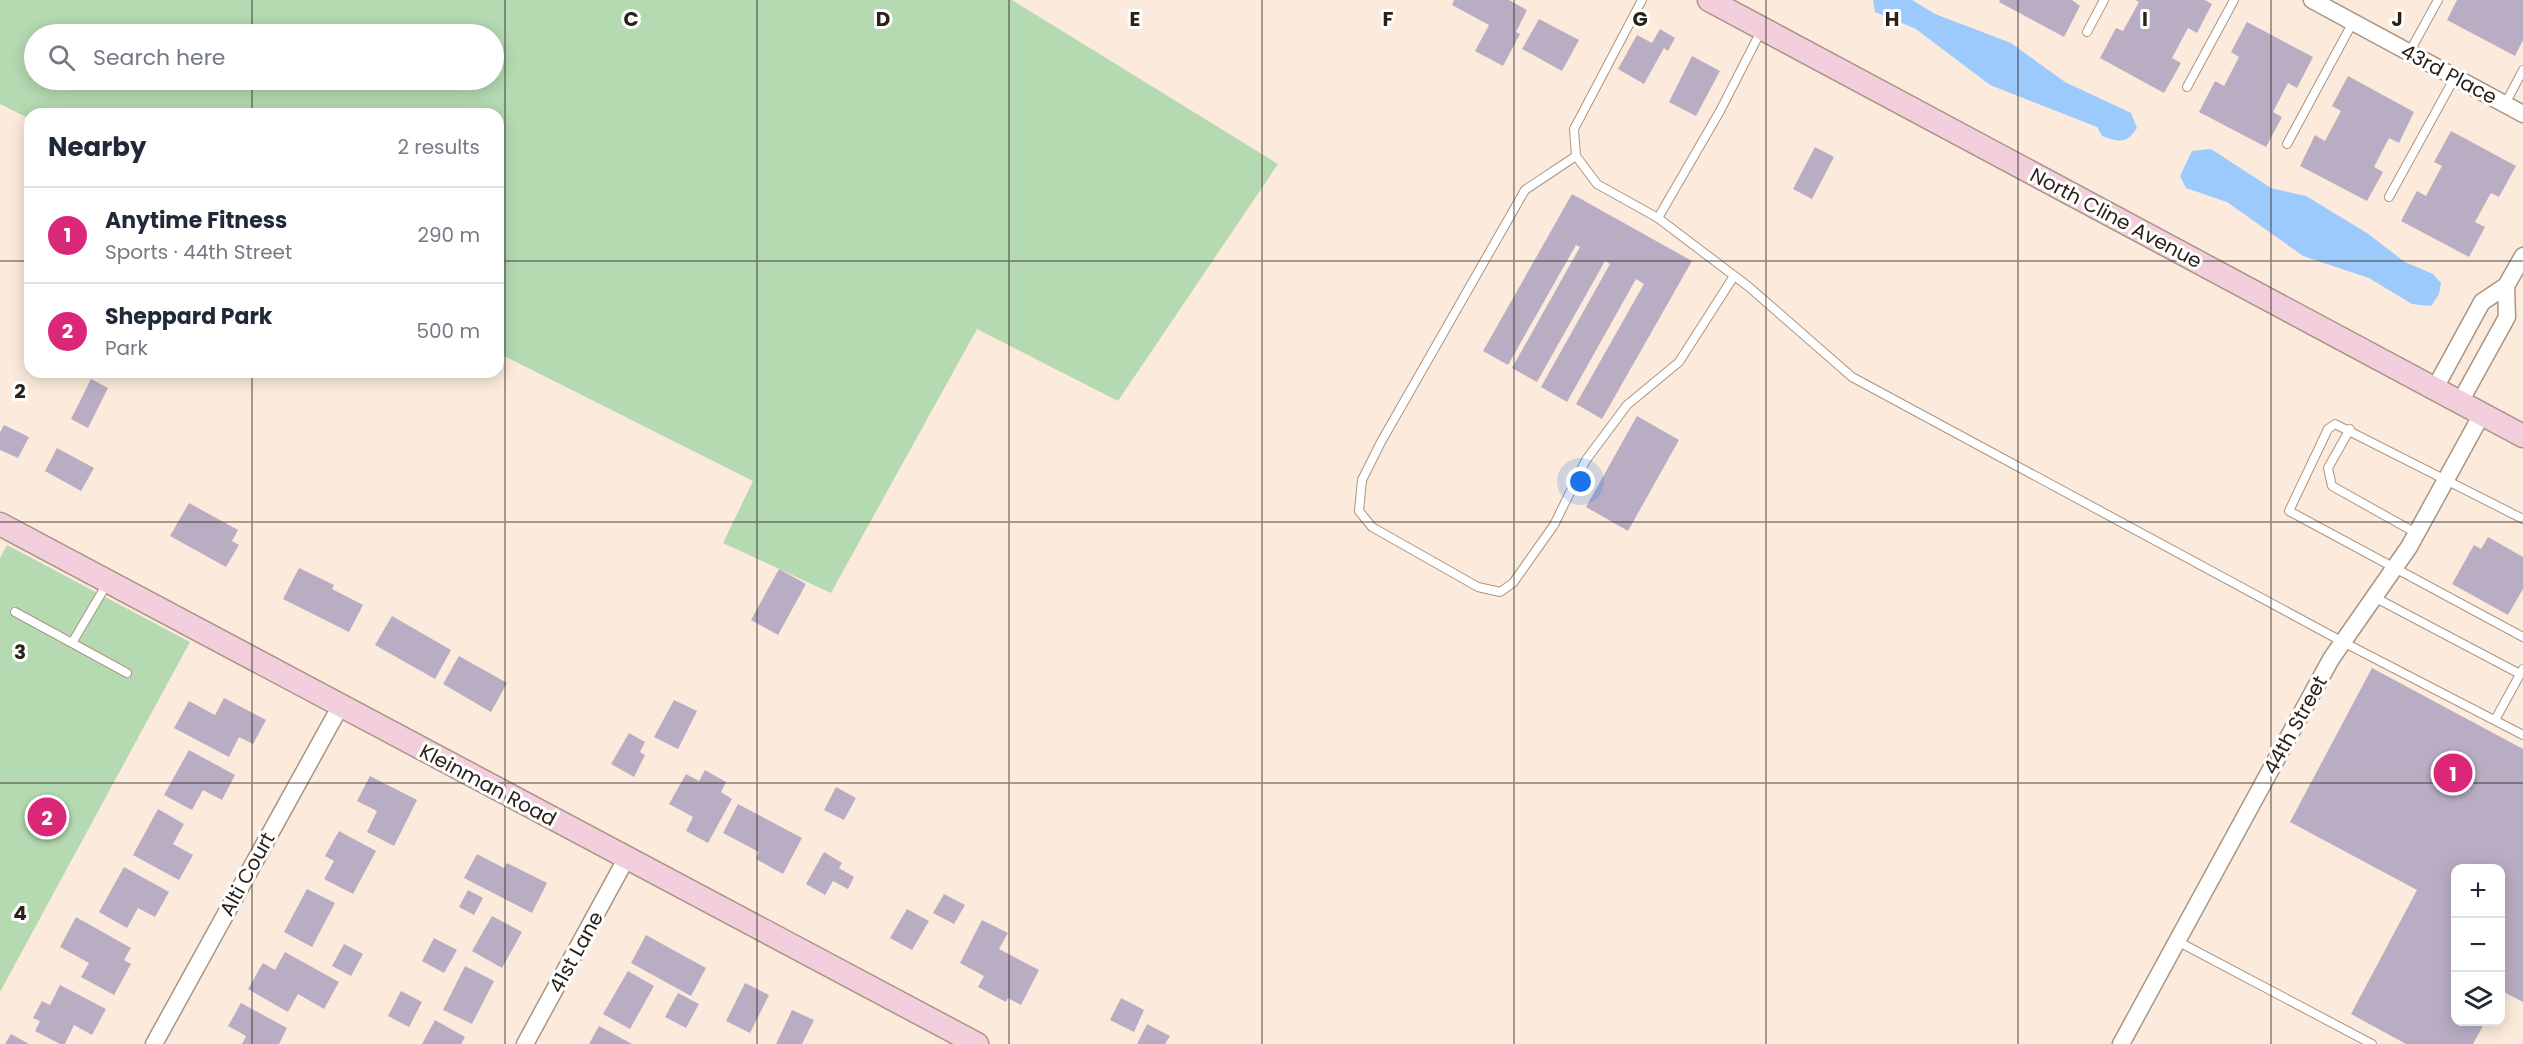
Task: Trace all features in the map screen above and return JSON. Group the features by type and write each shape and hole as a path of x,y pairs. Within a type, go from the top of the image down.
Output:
{"street":[{"name":"North Cline Avenue","path":"1709,0 2523,436"},
{"name":"43rd Place","path":"2312,0 2523,114"},
{"path":"2435,388 2482,302 2506,286 2523,256"},
{"path":"2460,402 2507,317 2506,286"},
{"name":"44th Street","path":"2121,1044 2331,659 2416,533 2482,414"},
{"name":"Kleinman Road","path":"0,524 977,1044"},
{"name":"Alti Court","path":"154,1044 341,705"},
{"name":"41st Lane","path":"525,1044 626,859"}],"lane":[{"path":"1642,0 1574,129 1576,156 1597,184 1658,218 1734,276 1852,377 2343,642 2523,735"},
{"path":"2086,32 2104,0"},
{"path":"2187,87 2234,0"},
{"path":"2409,52 2438,0"},
{"path":"2287,144 2353,22"},
{"path":"1658,218 1720,111 1762,29"},
{"path":"2505,104 2523,70"},
{"path":"2389,197 2455,77"},
{"path":"1576,156 1525,190 1381,442 1362,480 1359,511 1372,527 1478,587 1500,592 1514,583 1554,525 1586,460 1627,405 1679,362 1734,276"},
{"path":"2523,519 2350,429 2336,424 2328,429 2289,511 2523,636"},
{"path":"2350,429 2328,468 2332,486 2416,533"},
{"path":"72,643 108,581"},
{"path":"2374,597 2522,672 2495,720"},
{"path":"15,612 127,673"},
{"path":"2177,941 2372,1044"}],"green space":[{"path":"0,0 1012,0 1278,164 1118,401 977,329 831,593 723,543 753,481 504,356 504,108 24,108 24,116 0,104"},
{"path":"7,545 190,642 0,992 0,558"}],"water":[{"path":"1873,0 1912,0 1935,14 2011,43 2065,82 2131,113 2137,128 2125,140 2113,140 2102,136 2097,127 1990,85 1916,29 1875,12"},
{"path":"2211,149 2271,188 2306,196 2367,233 2405,262 2433,274 2441,283 2439,294 2431,306 2412,304 2369,278 2303,256 2227,202 2186,188 2180,176 2192,151"}],"building":[{"path":"1454,0 1509,0 1527,10 1516,32 1520,34 1503,66 1475,51 1489,25 1452,5"},
{"path":"2000,0 2072,0 2080,6 2064,37 1999,2"},
{"path":"2135,0 2205,0 2212,4 2197,33 2188,28 2172,58 2181,63 2164,93 2100,58 2116,28 2123,31 2139,2"},
{"path":"2457,0 2523,0 2523,40 2515,56 2447,20"},
{"path":"1539,19 1579,40 1562,71 1522,49"},
{"path":"2247,22 2313,57 2297,88 2288,83 2273,112 2282,117 2266,147 2199,112 2215,81 2224,86 2239,57 2231,52"},
{"path":"1660,29 1675,38 1668,51 1664,48 1644,84 1618,69 1637,35 1652,43"},
{"path":"1692,56 1720,71 1696,116 1669,102"},
{"path":"2348,76 2414,112 2399,143 2389,138 2374,167 2383,172 2367,201 2300,166 2315,135 2325,141 2341,111 2332,106"},
{"path":"2451,131 2516,166 2499,197 2491,193 2475,222 2485,227 2469,257 2401,221 2417,191 2426,196 2442,166 2434,162"},
{"path":"1815,147 1834,157 1812,199 1793,189"},
{"path":"1572,194 1692,261 1602,419 1576,404 1644,284 1636,279 1567,402 1541,387 1610,264 1605,261 1537,382 1512,368 1580,247 1576,245 1508,365 1483,351"},
{"path":"91,379 108,388 88,428 71,419"},
{"path":"1637,416 1679,440 1628,531 1586,507"},
{"path":"4,425 29,437 18,458 0,450 0,432"},
{"path":"57,448 94,468 81,491 45,471"},
{"path":"189,503 238,530 232,541 239,545 226,567 170,536"},
{"path":"2488,537 2523,557 2523,589 2508,615 2452,584 2474,545 2481,549"},
{"path":"299,568 334,585 332,589 363,605 349,632 283,599"},
{"path":"779,569 806,584 778,635 751,620"},
{"path":"392,616 451,650 435,679 375,645"},
{"path":"459,656 507,683 491,712 443,684"},
{"path":"2372,668 2523,749 2523,1002 2505,993 2505,864 2451,864 2451,1026 2483,1026 2473,1044 2406,1044 2351,1014 2417,890 2290,822"},
{"path":"224,698 266,720 253,744 239,737 229,757 174,728 189,701 215,715"},
{"path":"674,700 697,711 678,749 654,737"},
{"path":"629,733 645,742 640,752 645,755 634,777 611,764"},
{"path":"189,750 235,775 222,800 203,790 192,810 164,795"},
{"path":"705,770 726,782 721,792 732,799 708,843 686,831 693,817 669,804 686,774 699,781"},
{"path":"370,776 417,800 394,846 367,832 377,811 357,801"},
{"path":"836,787 856,798 844,820 824,810"},
{"path":"738,804 802,838 783,874 756,859 759,852 723,833"},
{"path":"158,809 184,824 173,844 193,855 179,880 133,855"},
{"path":"339,831 376,851 353,894 324,879 334,861 325,856"},
{"path":"824,852 842,863 839,868 854,877 848,889 833,881 825,895 806,884"},
{"path":"477,854 504,868 507,863 547,883 532,913 464,878"},
{"path":"124,867 169,892 155,917 138,908 127,928 99,912"},
{"path":"307,889 335,903 312,947 284,932"},
{"path":"468,890 483,898 474,915 459,907"},
{"path":"944,894 965,905 954,924 933,913"},
{"path":"907,909 929,921 912,950 890,938"},
{"path":"492,916 522,932 502,968 472,951"},
{"path":"76,917 131,948 124,960 131,964 114,995 81,977 89,963 60,947"},
{"path":"982,920 1008,933 999,949 1039,970 1021,1005 1008,998 1006,1002 978,987 984,976 960,963"},
{"path":"646,935 706,968 691,996 631,963"},
{"path":"434,938 457,950 444,973 422,961"},
{"path":"344,944 363,954 351,976 332,966"},
{"path":"285,952 339,982 324,1009 298,994 288,1012 248,989 263,963 275,970"},
{"path":"465,966 494,981 472,1024 443,1010"},
{"path":"628,971 654,986 630,1029 603,1014"},
{"path":"745,983 769,995 750,1033 726,1021"},
{"path":"60,985 106,1009 92,1035 74,1025 65,1044 60,1044 35,1031 40,1021 33,1018 42,1001 50,1005"},
{"path":"401,991 422,1002 409,1027 388,1016"},
{"path":"678,993 699,1004 686,1028 665,1017"},
{"path":"1121,998 1144,1010 1134,1032 1110,1020"},
{"path":"241,1003 287,1028 279,1044 242,1044 246,1036 228,1026"},
{"path":"792,1010 814,1020 802,1044 776,1044"},
{"path":"435,1020 465,1037 461,1044 422,1044"},
{"path":"1147,1024 1170,1036 1165,1044 1137,1044"},
{"path":"599,1026 632,1044 589,1044"},
{"path":"11,1034 29,1044 5,1044"}],"place":[{"name":"Anytime Fitness","path":"2453,773"},
{"name":"Sheppard Park","path":"47,817"}]}
